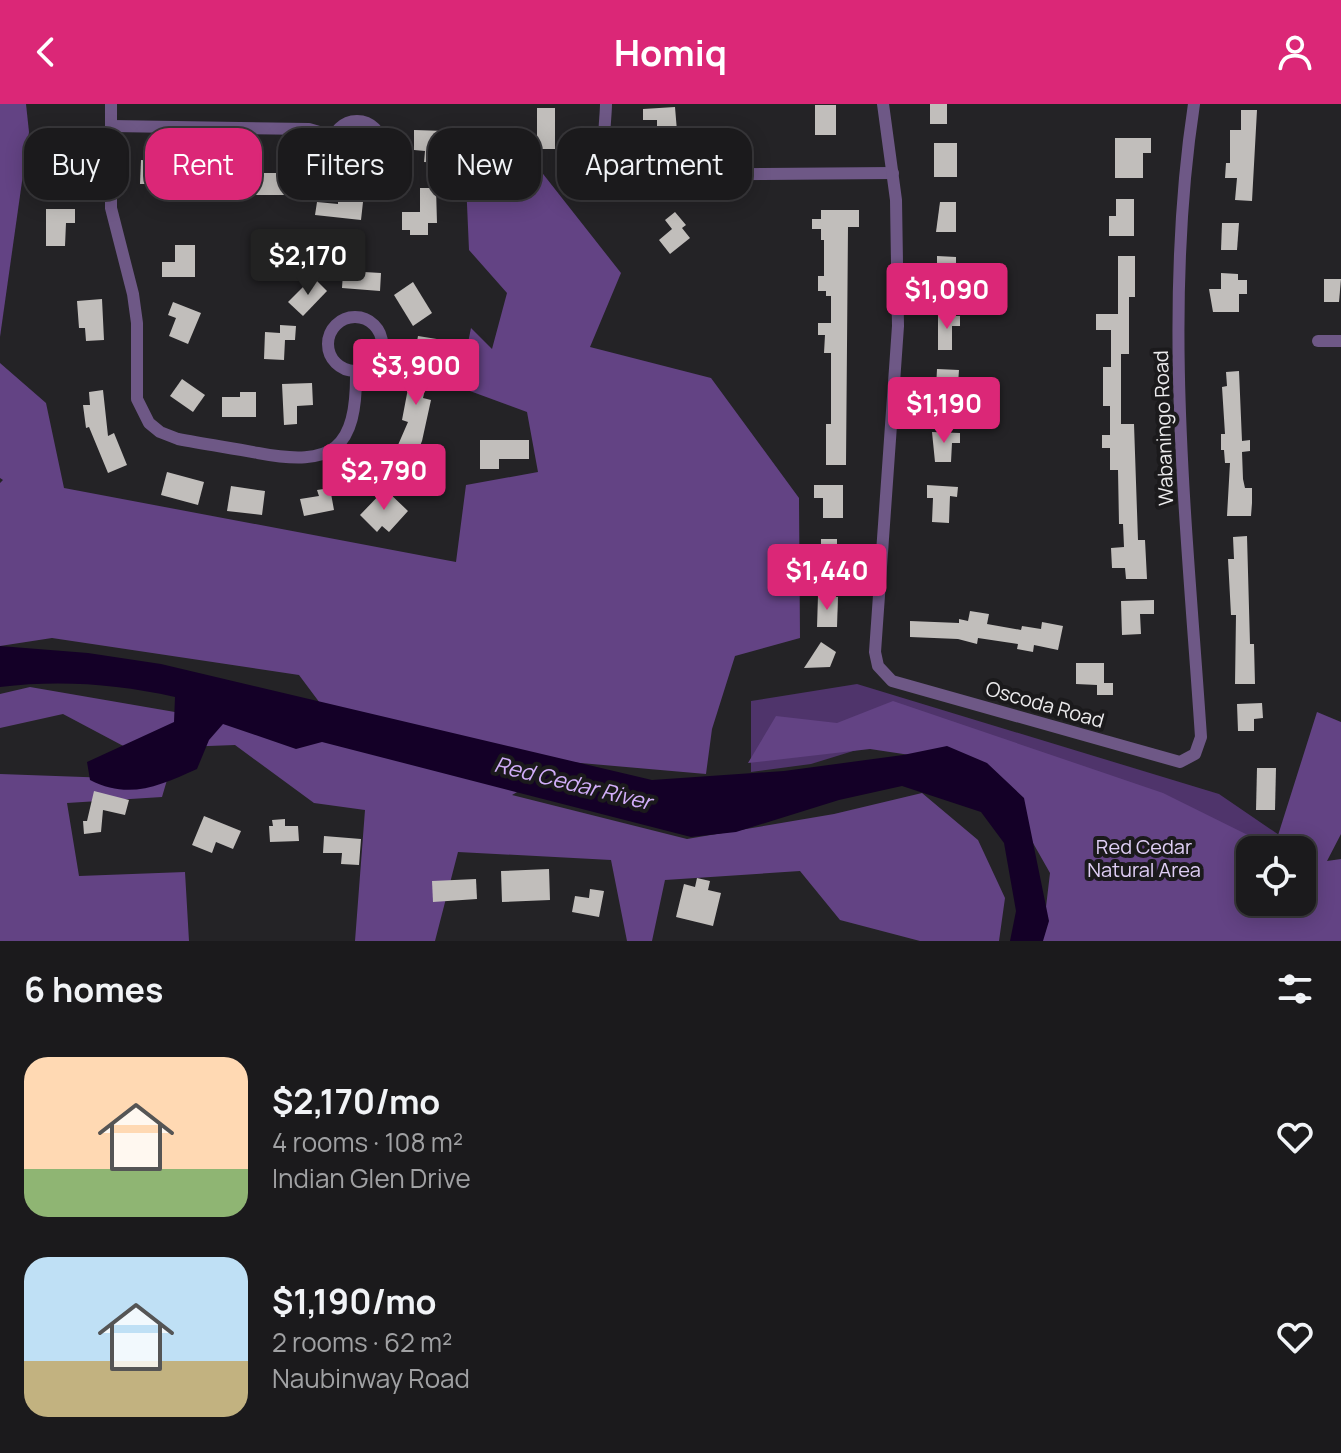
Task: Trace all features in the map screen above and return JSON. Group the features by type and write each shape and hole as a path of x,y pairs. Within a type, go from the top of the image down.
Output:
{"street":[{"path":"111,104 111,208 133,294 137,323 137,399 149,423 160,432 178,439 289,459 310,459 330,450 350,424 356,398 356,371"},
{"path":"606,104 606,161 610,170 622,175 893,173 883,104"},
{"name":"Wabaningo Road","path":"1194,104 1181,198 1179,334 1201,737 1198,750"},
{"path":"348,122 367,123 380,136 381,155 368,169 349,170 334,159 331,147 333,136 348,122"},
{"path":"111,126 278,129"},
{"name":"Oscoda Road","path":"893,173 898,326 875,652 881,671 892,681 1165,759 1180,762 1191,758 1198,750"},
{"path":"355,316 375,324 383,343 375,363 356,371 336,363 328,344 336,324 355,316"},
{"path":"1318,341 1341,341"}],"green space":[{"path":"0,104 26,104 29,128 24,128 24,167 0,337"},
{"path":"541,171 557,192 557,200 564,200 621,273 590,347 711,378 799,498 800,638 735,656 712,729 706,774 569,762 512,795 687,839 834,814 922,793 978,840 1005,898 999,941 920,941 840,920 800,871 665,880 652,941 627,941 611,860 458,852 435,941 355,941 365,810 314,803 235,745 129,749 63,714 0,728 0,694 30,687 349,742 299,675 52,638 0,646 0,483 3,480 0,478 0,363 46,403 64,488 456,562 466,485 538,472 527,412 459,387 471,328 492,349 507,293 469,250 467,200 541,200"},
{"name":"Red Cedar Natural Area","path":"857,684 1219,794 1280,836 1236,836 1236,897 1053,821 889,740 811,764 751,772 751,701"},
{"name":"Red Cedar Natural Area","path":"893,701 1163,793 1250,836 1236,836 1236,916 1316,916 1316,836 1278,836 1317,712 1341,722 1341,834 1327,861 1341,859 1341,941 1042,941 1050,873 990,767 870,749 748,763 776,716 837,723"},
{"path":"0,774 167,780 162,797 67,803 79,876 185,872 189,941 0,941"},
{"name":"Red Cedar Natural Area","path":"1316,883 1341,941 1281,916 1316,916"}],"water":[{"name":"Red Cedar River","path":"0,646 88,653 161,664 652,780 784,771 947,746 987,763 1024,798 1049,921 1043,941 1010,941 1016,911 1004,843 981,812 902,786 839,800 736,832 691,837 322,742 296,749 223,724 209,740 197,769 144,788 131,790 104,786 90,780 87,762 174,722 175,697 88,684 0,687"}],"building":[{"path":"930,104 947,104 947,124 930,124"},
{"path":"815,105 836,105 836,135 815,135"},
{"path":"675,107 677,128 657,128 657,120 643,120 643,109"},
{"path":"537,108 555,108 555,149 541,149 541,128 537,128"},
{"path":"1241,110 1257,110 1252,201 1235,200 1237,178 1225,178 1226,163 1230,163 1230,130 1241,130"},
{"path":"414,130 428,130 428,162 424,162 425,151 414,150"},
{"path":"1115,138 1151,138 1151,153 1143,153 1143,178 1115,178"},
{"path":"934,143 957,143 957,177 934,177"},
{"path":"141,160 145,160 145,184 140,184"},
{"path":"262,173 278,173 278,195 262,195"},
{"path":"420,188 428,188 428,200 436,200 437,223 428,223 428,235 410,235 410,230 402,230 402,212 420,212"},
{"path":"1116,199 1134,199 1134,236 1109,236 1109,216 1116,216"},
{"path":"338,200 363,202 361,220 315,215 317,202 338,204"},
{"path":"940,202 956,202 956,232 936,232"},
{"path":"46,209 75,209 75,223 66,223 65,246 46,246"},
{"path":"821,210 859,210 859,227 848,227 846,465 826,465 826,424 831,424 831,353 824,353 825,335 818,335 818,323 831,323 831,296 826,296 826,291 818,291 818,276 824,276 824,240 821,240 821,229 812,229 812,219 821,219"},
{"path":"675,212 686,225 682,228 690,238 670,254 659,240 672,229 665,220"},
{"path":"1222,223 1239,223 1237,250 1221,250"},
{"path":"175,245 195,245 195,277 162,277 162,262 175,262"},
{"path":"937,256 956,257 956,267 963,267 963,282 953,282 953,297 937,297"},
{"path":"1118,256 1135,256 1135,297 1129,297 1129,354 1121,354 1121,424 1134,424 1138,540 1145,540 1147,579 1126,579 1125,568 1112,568 1111,548 1124,547 1123,524 1119,524 1118,470 1110,470 1110,448 1102,448 1102,435 1110,435 1110,406 1103,406 1103,367 1111,367 1111,330 1096,330 1096,314 1118,314"},
{"path":"355,266 365,267 364,272 381,273 380,291 342,288 343,273 355,273"},
{"path":"1221,273 1238,274 1238,280 1247,280 1247,294 1239,294 1239,312 1213,312 1209,289 1221,289"},
{"path":"313,277 327,291 303,316 288,302"},
{"path":"1324,279 1341,279 1339,302 1324,302"},
{"path":"413,282 432,313 413,326 394,295"},
{"path":"102,299 104,340 86,341 85,328 79,328 77,301"},
{"path":"173,302 201,313 188,344 169,336 176,318 168,315"},
{"path":"938,316 960,316 960,326 952,326 952,350 938,350"},
{"path":"280,325 296,326 295,340 285,340 284,360 264,359 265,332 280,333"},
{"path":"418,336 443,340 437,369 430,368 423,398 431,400 415,458 419,460 415,469 419,472 416,480 388,468 408,422 402,420"},
{"path":"937,369 959,370 957,398 967,398 966,410 935,408"},
{"path":"1239,371 1242,441 1250,440 1250,451 1242,452 1245,488 1252,488 1251,516 1227,516 1230,463 1225,463 1224,450 1221,450 1221,434 1225,434 1222,387 1227,386 1226,372"},
{"path":"182,379 205,395 193,412 170,396"},
{"path":"312,383 313,405 297,406 297,424 284,425 282,384"},
{"path":"103,390 108,436 114,433 127,465 108,473 89,427 86,428 83,405 90,405 89,392"},
{"path":"240,392 256,392 256,417 222,417 222,397 240,397"},
{"path":"932,432 960,433 960,443 952,443 951,462 935,462"},
{"path":"480,440 529,440 529,459 499,459 499,469 480,469"},
{"path":"167,472 204,482 198,505 161,495"},
{"path":"814,485 843,485 843,518 823,518 823,498 814,498"},
{"path":"927,485 958,487 957,497 950,496 949,523 932,522 933,498 927,498"},
{"path":"231,486 265,491 262,515 227,511"},
{"path":"330,488 334,510 304,516 300,499 319,496 317,490"},
{"path":"385,489 408,511 389,532 382,526 377,532 360,515"},
{"path":"1247,536 1250,644 1254,644 1255,684 1235,684 1236,615 1231,615 1228,559 1234,559 1233,537"},
{"path":"821,539 837,539 837,570 821,570"},
{"path":"818,596 838,597 837,627 817,627"},
{"path":"1154,600 1154,614 1140,614 1141,634 1122,635 1121,601"},
{"path":"970,611 989,614 987,624 1021,630 1022,626 1041,629 1042,622 1063,626 1058,650 1034,645 1033,652 1017,649 1018,644 978,638 977,644 958,639 910,637 910,621 959,623 959,619 968,621"},
{"path":"821,642 836,652 830,667 804,668"},
{"path":"1076,663 1104,663 1104,683 1113,683 1113,695 1097,695 1097,685 1076,684"},
{"path":"1262,703 1263,718 1254,719 1254,731 1238,731 1237,704"},
{"path":"1257,768 1276,768 1275,810 1256,810"},
{"path":"94,791 129,800 125,815 103,810 101,832 84,834 83,821 87,821"},
{"path":"204,816 241,831 233,849 216,842 212,853 192,845"},
{"path":"285,819 285,826 298,826 299,841 270,842 269,826 273,826 272,820"},
{"path":"324,836 361,839 359,865 341,864 342,853 323,853"},
{"path":"549,869 550,900 502,902 501,871"},
{"path":"697,878 710,881 708,890 721,893 713,926 676,917 684,884 695,887"},
{"path":"476,879 477,899 433,902 432,881"},
{"path":"590,889 604,891 599,917 572,912 575,896 589,898"}]}
